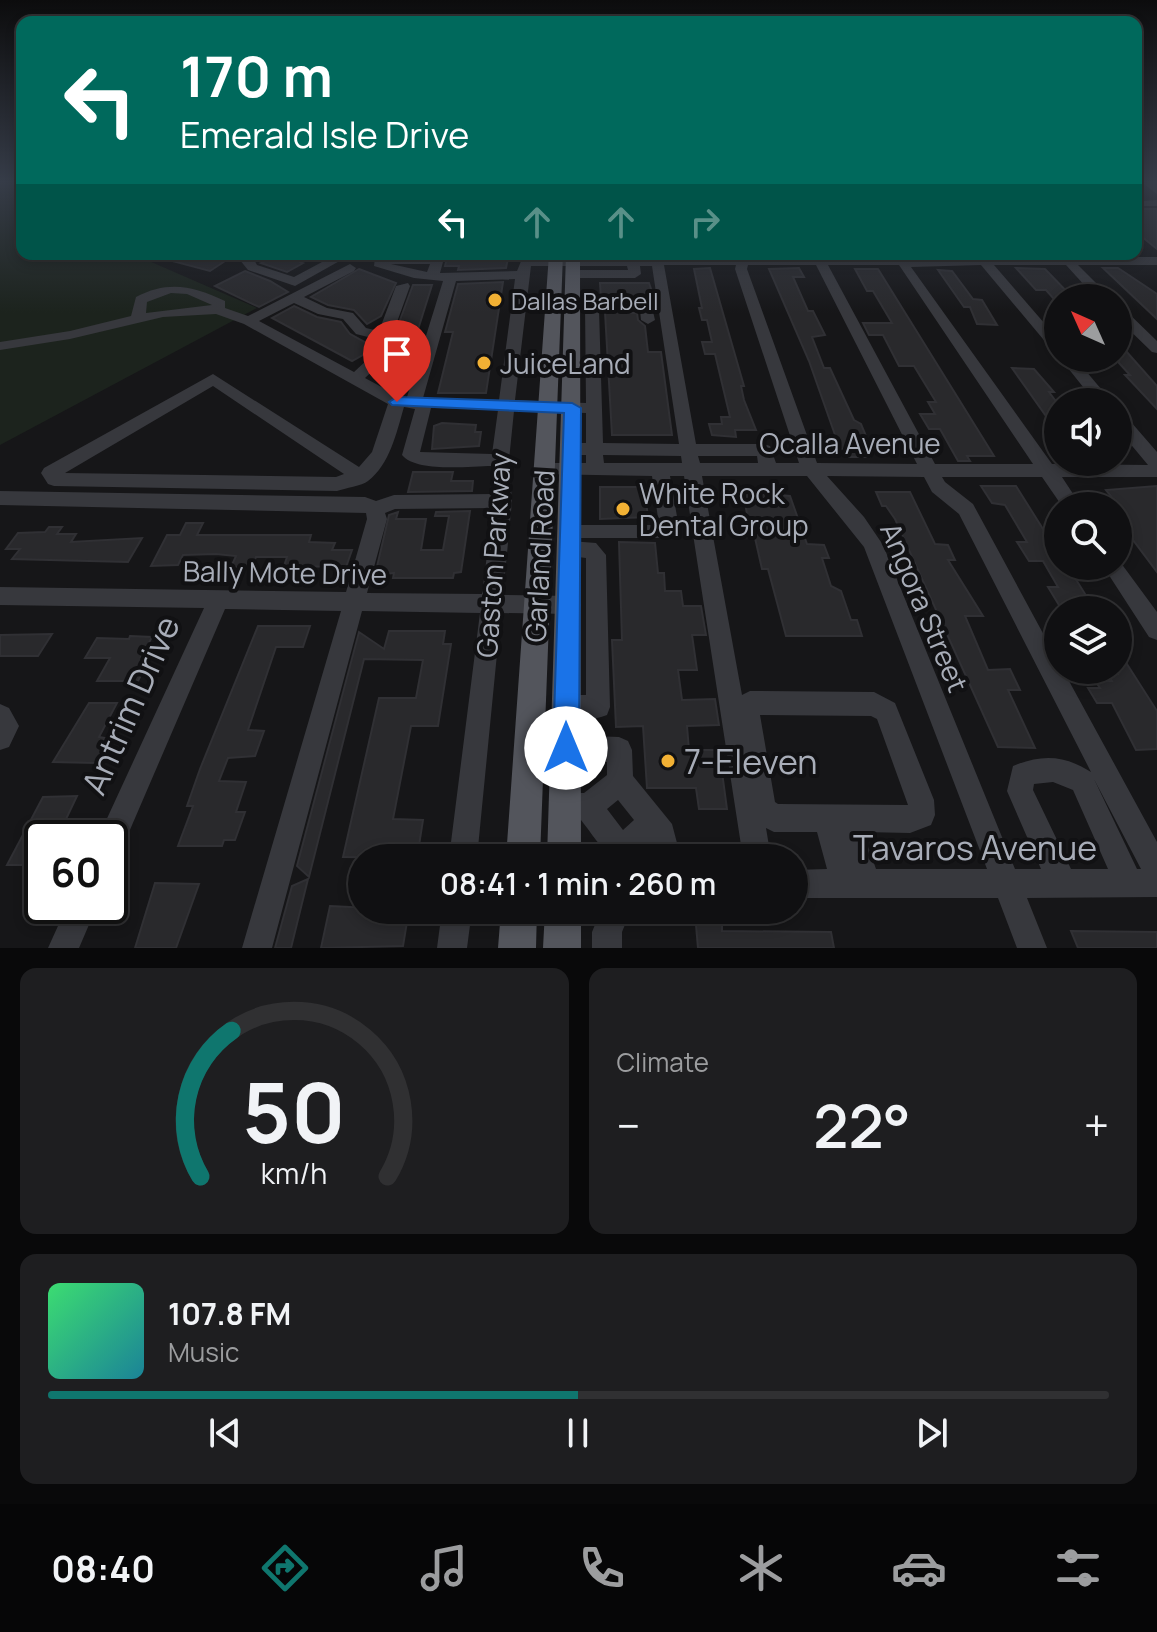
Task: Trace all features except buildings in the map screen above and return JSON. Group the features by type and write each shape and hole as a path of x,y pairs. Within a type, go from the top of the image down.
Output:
{"main road":[{"name":"Garland Road","path":"566,261 586,305 572,355 583,408 584,459 570,541 570,608 583,669 566,707 566,748 576,807 567,844"},
{"name":"Garland Road","path":"524,844 546,409 566,261"},
{"path":"517,948 518,924"},
{"path":"562,948 563,924"}],"street":[{"path":"248,260 252,267 295,282 348,261"},
{"path":"432,277 566,261 635,274 633,261 648,260"},
{"path":"664,260 689,459 755,844"},
{"name":"Angora Street","path":"744,260 741,269 811,470 847,507 873,545 1032,948"},
{"path":"801,260 849,260"},
{"path":"906,260 905,267 1044,467"},
{"path":"990,260 1044,330"},
{"path":"1070,260 1074,269 1090,284"},
{"path":"249,321 348,261"},
{"path":"820,261 938,487 966,509 1157,871"},
{"name":"Gaston Parkway","path":"465,844 503,501 500,460 527,264"},
{"path":"600,266 586,305 646,306 648,320"},
{"path":"361,477 213,379 50,473 54,479 337,484 361,477 378,462 411,404 451,277"},
{"path":"355,379 375,361 403,286"},
{"path":"138,318 141,300 170,288 192,289 220,304 217,310"},
{"path":"293,297 323,311 348,316 361,331 384,336"},
{"path":"0,346 70,335 185,310 217,310 249,321 355,379 411,404 583,408 592,356 582,325"},
{"path":"1132,325 1157,349"},
{"path":"572,355 592,356"},
{"path":"1079,372 1092,388"},
{"path":"411,404 411,455 420,460 500,460"},
{"path":"1132,435 1157,464"},
{"path":"584,459 689,459"},
{"name":"Ocalla Avenue","path":"544,469 584,459 660,470 689,459 769,470 1044,471"},
{"path":"570,541 666,533 669,528 660,470"},
{"name":"Ocalla Avenue","path":"1132,471 1157,471"},
{"path":"0,498 365,504 375,509 394,502 503,501"},
{"path":"257,948 377,519 375,509"},
{"path":"566,707 598,716 583,669 597,633 596,555 570,541"},
{"path":"1123,580 1157,630"},
{"path":"596,587 570,608 597,633"},
{"name":"Bally Mote Drive","path":"0,596 492,602 570,608"},
{"name":"Antrim Drive","path":"120,820 219,599"},
{"path":"750,703 874,704 886,711 921,800 921,815 910,819 838,819 774,818 763,810 747,712 750,703"},
{"path":"0,716 7,726 0,738"},
{"path":"566,748 619,750 620,781 662,834 664,844"},
{"path":"1062,882 1020,791 1022,775 1042,767 1068,771 1082,781 1143,883"},
{"path":"617,844 576,807 620,781"},
{"path":"838,819 831,831 855,884"},
{"path":"635,844 652,822"},
{"name":"Tavaros Avenue","path":"808,884 1143,883"},
{"path":"63,948 74,924"},
{"path":"452,948 455,924"},
{"path":"607,948 610,924"}],"shaded area":[{"path":"0,224 16,224 16,260 147,260 257,308 0,445"}],"place":[{"name":"Dallas Barbell","path":"495,300"},
{"name":"JuiceLand","path":"484,363"},
{"name":"White Rock Dental Group","path":"623,509"},
{"name":"7-Eleven","path":"668,761"}],"route":[{"path":"397,402 572,408 566,748"}]}
